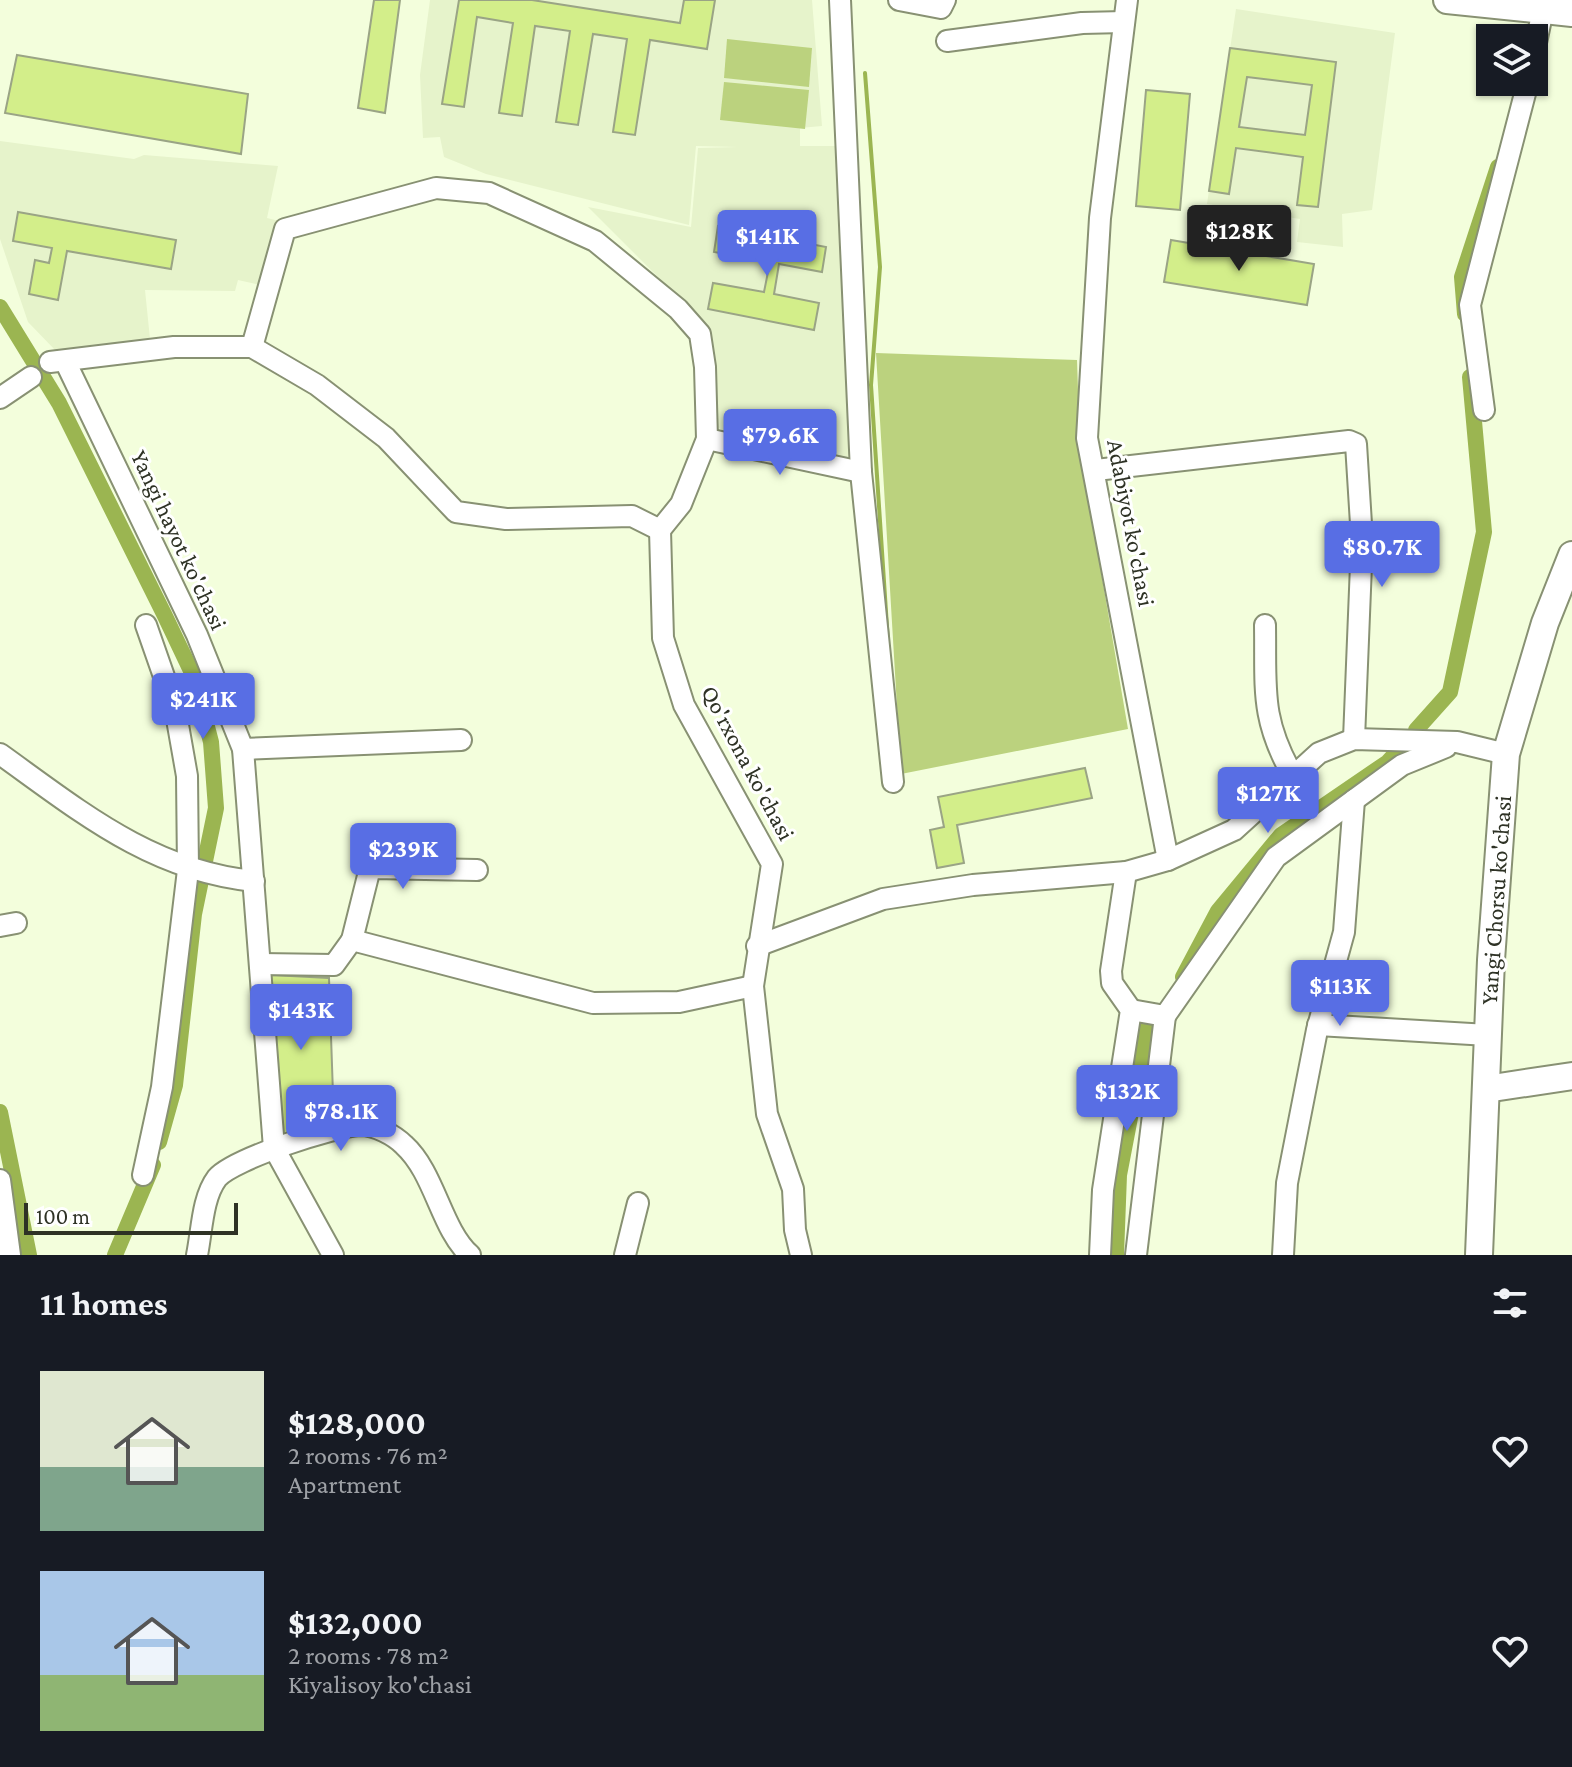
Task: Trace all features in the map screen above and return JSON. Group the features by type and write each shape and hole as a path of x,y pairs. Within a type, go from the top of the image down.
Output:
{"main road":[{"path":"1447,0 1572,13"},
{"name":"Yangi Chorsu ko'chasi","path":"1479,1255 1488,1035 1506,754 1545,623 1572,555"},
{"path":"1486,1089 1572,1076"}],"street":[{"path":"840,0 861,472 893,782"},
{"path":"899,0 941,8 945,0"},
{"name":"Adabiyot ko'chasi","path":"1127,0 1098,250 1087,438 1096,470 1168,860"},
{"path":"1540,24 1543,10"},
{"path":"947,41 1082,23 1124,22"},
{"path":"1484,410 1470,305 1524,96"},
{"path":"436,188 489,193 595,241 678,309 700,334 705,367 707,439 681,504 660,530 632,516 506,519 456,512 386,438 317,385 252,347 285,229 436,188"},
{"name":"Yangi hayot ko'chasi","path":"252,347 174,347 58,362 197,635 243,749 274,1148 333,1255"},
{"path":"0,398 31,377"},
{"path":"707,439 861,472"},
{"path":"1096,470 1349,441 1356,444 1362,540 1354,739"},
{"name":"Qo'rxona ko'chasi","path":"660,530 663,638 684,705 772,864 753,986 767,1114 793,1189 795,1230 801,1255"},
{"path":"143,1175 162,1087 188,870 187,776 175,708 146,625"},
{"path":"1265,625 1267,715 1274,742 1293,776"},
{"path":"757,946 883,899 973,885 1126,872 1168,860 1234,830 1319,753 1354,739 1457,742 1506,754"},
{"path":"243,749 461,740"},
{"path":"1136,1255 1165,1016 1276,857 1402,765 1457,742"},
{"path":"0,754 132,845 188,870 254,881"},
{"path":"1283,1255 1287,1183 1318,1025 1344,932 1354,800"},
{"path":"260,964 334,965 352,940 369,872 374,868 477,870"},
{"path":"1100,1255 1103,1190 1131,1010 1112,983 1111,971 1126,872"},
{"path":"352,940 593,1003 679,1002 753,986"},
{"path":"1131,1010 1165,1016"},
{"path":"1318,1025 1488,1035"},
{"path":"197,1255 207,1200 222,1173 274,1148 360,1125 381,1130 404,1144 418,1161 470,1255"},
{"path":"0,1180 10,1255"},
{"path":"625,1255 638,1203"}],"shaded area":[{"path":"430,0 812,0 822,126 800,128 800,146 836,146 853,446 847,458 727,434 714,424 701,320 588,207 691,227 698,148 738,147 696,146 689,225 486,174 444,157 440,137 423,138 420,75"},
{"path":"1236,9 1395,33 1372,210 1342,214 1343,247 1297,242 1300,219 1207,204"},
{"path":"0,141 134,159 144,155 278,166 267,218 279,221 260,285 238,280 235,291 145,290 150,339 56,351 28,322 0,239"}],"green space":[{"path":"727,39 812,48 809,87 724,78"},
{"path":"724,82 809,90 805,129 720,120"},
{"path":"876,353 1077,360 1080,449 1128,729 901,774"}],"building":[{"path":"374,0 400,0 385,113 358,108"},
{"path":"459,0 532,0 680,23 684,0 715,0 707,49 650,40 635,135 613,132 627,39 593,34 578,125 556,122 570,31 535,26 522,116 499,113 513,23 477,17 464,107 442,104"},
{"path":"1230,48 1336,62 1318,207 1297,205 1303,157 1236,148 1229,194 1209,191","holes":["1247,77 1312,85 1305,135 1239,127"]},
{"path":"17,55 248,94 241,154 5,113"},
{"path":"1146,90 1190,94 1180,210 1136,206"},
{"path":"18,212 176,240 171,269 67,251 58,300 29,294 35,260 49,263 52,248 13,241"},
{"path":"718,226 826,247 822,272 779,264 774,294 819,303 814,330 708,309 713,283 764,292 770,262 714,252"},
{"path":"1171,240 1314,264 1307,305 1164,282"},
{"path":"1085,768 1092,798 957,825 964,863 937,868 930,830 944,827 938,797"},
{"path":"271,975 329,978 333,1094 322,1099 326,1126 280,1139 274,1105"}],"waterway":[{"path":"865,73 880,267 871,385 888,642"},
{"path":"1465,314 1462,277 1498,167"},
{"path":"0,307 59,403 164,614 194,677 211,742 216,808 194,914 175,1085 159,1142"},
{"path":"1416,730 1450,692 1484,532 1470,377"},
{"path":"1183,977 1218,911 1281,835 1388,762 1398,751"},
{"path":"1116,1255 1119,1175 1148,1024"},
{"path":"0,1112 29,1255"},
{"path":"115,1255 153,1165"}]}
